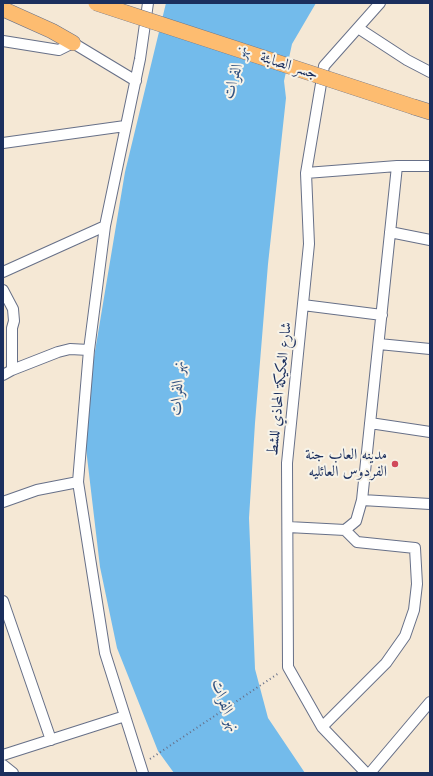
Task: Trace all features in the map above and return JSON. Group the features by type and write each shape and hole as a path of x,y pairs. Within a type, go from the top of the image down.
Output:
{"main road":[{"name":"جسر الصابئة","path":"96,3 430,112"},
{"path":"3,9 52,30 74,43"}],"street":[{"path":"143,773 105,653 78,482 89,350 105,226 125,126 136,82 145,35 148,3"},
{"name":"شارع العكيكة المحاذي للشط","path":"366,773 322,727 288,667 287,463 309,244 306,174 324,66 380,3"},
{"path":"358,28 407,60 430,72"},
{"path":"3,41 59,50 74,43 136,82"},
{"path":"3,143 125,126"},
{"path":"306,174 397,166 430,166"},
{"path":"288,526 344,530 356,522 362,500 397,166"},
{"path":"3,272 105,226"},
{"path":"390,232 430,240"},
{"path":"3,290 14,315 7,372 58,352 70,349 89,350"},
{"path":"303,305 382,315"},
{"path":"379,344 430,349"},
{"path":"370,423 430,432"},
{"path":"3,502 36,490 78,482"},
{"path":"362,500 430,504"},
{"path":"322,727 386,663 405,636 414,610 417,584 415,548 356,542 344,530"},
{"path":"3,601 51,740"},
{"path":"370,773 430,702"},
{"path":"3,755 125,716"},
{"path":"3,765 13,773"}],"path":[{"path":"155,756 288,667"}],"water":[{"name":"نهر الفرات","path":"166,3 316,3 292,44 284,81 286,98 268,264 249,518 255,669 268,718 305,773 174,773 158,751 117,648 100,567 83,423 125,172"}],"place":[{"name":"مدينه العاب جنة الفردوس العائليه","path":"395,464"}]}
